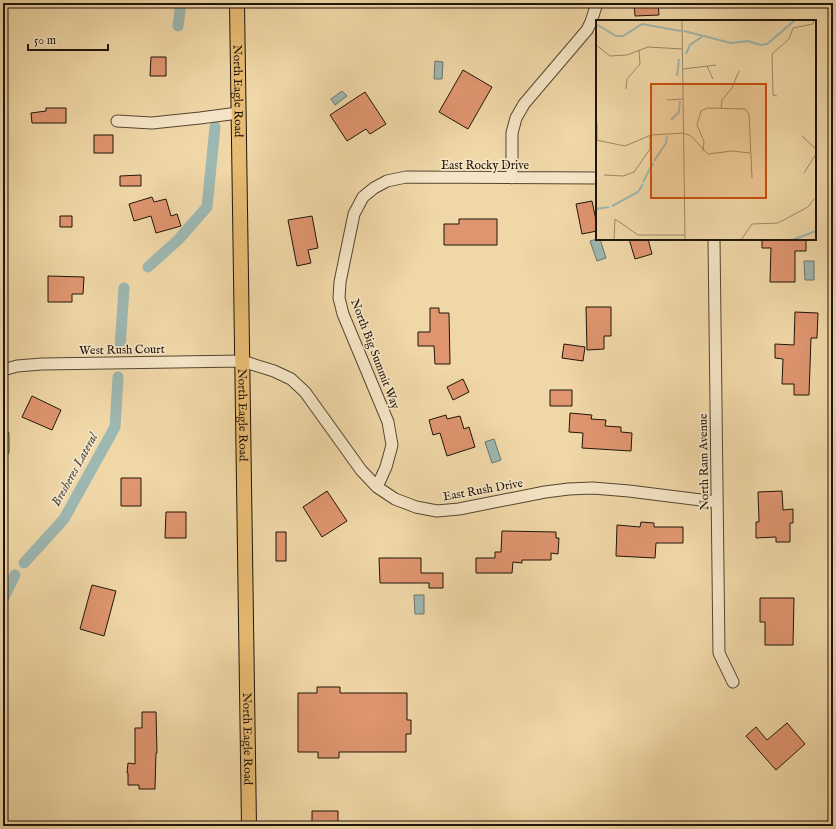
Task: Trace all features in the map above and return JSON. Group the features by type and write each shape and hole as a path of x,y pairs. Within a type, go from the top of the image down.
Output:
{"main road":[{"name":"North Eagle Road","path":"237,3 249,826"}],"street":[{"path":"512,178 512,133 516,118 524,104 587,30 597,3"},
{"path":"117,121 152,123 238,113"},
{"name":"East Rocky Drive","path":"374,188 387,181 406,178 596,178"},
{"name":"North Big Summit Way","path":"374,188 364,197 354,214 340,282 339,298 343,314 388,422 392,445 386,467 377,487"},
{"name":"North Ram Avenue","path":"714,240 719,653 733,682"},
{"name":"West Rush Court","path":"3,370 17,366 42,364 242,362"},
{"name":"East Rush Drive","path":"242,362 274,371 291,379 305,392 361,470 377,487 395,500 416,507 437,511 459,509 545,492 605,488 717,502"},
{"path":"3,435 3,451"}],"water":[{"path":"435,61 443,62 442,79 434,79"},
{"path":"342,91 347,96 335,105 331,99"},
{"path":"600,240 606,258 597,261 590,241"},
{"path":"804,261 814,261 814,280 805,280"},
{"path":"494,439 501,460 492,463 485,442"},
{"path":"414,595 424,595 424,614 415,614"}],"building":[{"path":"658,3 659,15 635,16 634,4"},
{"path":"151,57 166,57 166,76 150,76"},
{"path":"463,70 492,87 468,129 439,112"},
{"path":"365,92 386,124 370,134 366,129 347,141 330,115"},
{"path":"46,108 66,108 66,123 32,123 31,113 46,111"},
{"path":"94,135 113,135 113,153 94,153"},
{"path":"141,175 141,186 120,186 120,176"},
{"path":"152,197 154,202 166,199 171,216 177,214 181,226 156,233 151,216 134,221 129,204"},
{"path":"592,201 596,220 596,231 582,234 576,204"},
{"path":"60,216 72,216 72,227 60,227"},
{"path":"312,216 318,248 308,250 311,263 297,266 288,220"},
{"path":"459,219 497,219 497,245 444,245 444,224 459,224"},
{"path":"629,240 648,240 652,254 635,259"},
{"path":"762,240 806,240 806,251 795,251 795,282 770,282 771,248 762,248"},
{"path":"48,276 84,277 83,294 72,294 72,302 48,302"},
{"path":"586,307 611,307 611,336 604,336 604,349 587,350"},
{"path":"430,308 439,308 439,313 449,313 450,364 435,364 434,346 418,346 418,332 430,332"},
{"path":"795,312 818,313 817,338 811,338 809,395 794,395 794,384 782,384 783,359 775,358 775,344 794,345"},
{"path":"564,344 585,347 583,361 562,358"},
{"path":"463,379 469,392 453,400 447,387"},
{"path":"550,390 572,390 572,406 550,406"},
{"path":"32,396 61,410 52,430 22,417"},
{"path":"570,413 592,415 591,419 606,420 605,426 621,427 621,432 632,433 631,451 582,448 583,433 569,432"},
{"path":"446,415 447,419 460,416 464,429 469,427 475,447 447,456 440,433 433,435 429,420"},
{"path":"121,478 141,478 141,506 121,506"},
{"path":"327,491 347,521 322,537 303,507"},
{"path":"782,491 783,510 793,509 793,523 790,523 790,542 776,542 776,537 756,538 756,522 759,522 758,492"},
{"path":"166,512 186,512 186,538 165,538"},
{"path":"641,522 654,523 654,527 683,527 683,543 656,543 655,558 616,556 617,525 640,527"},
{"path":"502,531 556,532 556,538 559,538 558,554 551,553 551,560 522,560 522,563 513,562 512,573 476,573 476,558 495,558 495,552 501,552"},
{"path":"276,532 286,532 286,561 276,561"},
{"path":"379,558 421,558 421,573 443,573 443,588 429,588 429,583 380,583"},
{"path":"92,585 116,591 104,636 80,629"},
{"path":"760,598 794,598 793,645 765,645 765,622 760,622"},
{"path":"317,687 340,687 340,693 407,693 407,720 411,720 411,734 406,734 406,752 339,752 339,758 318,758 318,752 298,752 298,693 317,693"},
{"path":"142,712 156,712 157,753 155,789 139,789 139,785 128,785 128,763 135,764 135,728 142,728"},
{"path":"787,723 805,744 776,770 746,736 756,727 767,740"},
{"path":"312,811 338,811 338,826 312,826"}],"waterway":[{"name":"Bresheres Lateral","path":"178,26 181,3"},
{"name":"Bresheres Lateral","path":"148,267 178,240 207,207 215,127"},
{"name":"Bresheres Lateral","path":"120,349 124,288"},
{"name":"Bresheres Lateral","path":"24,563 64,519 115,427 118,377"},
{"name":"Bresheres Lateral","path":"3,599 15,575"}]}
